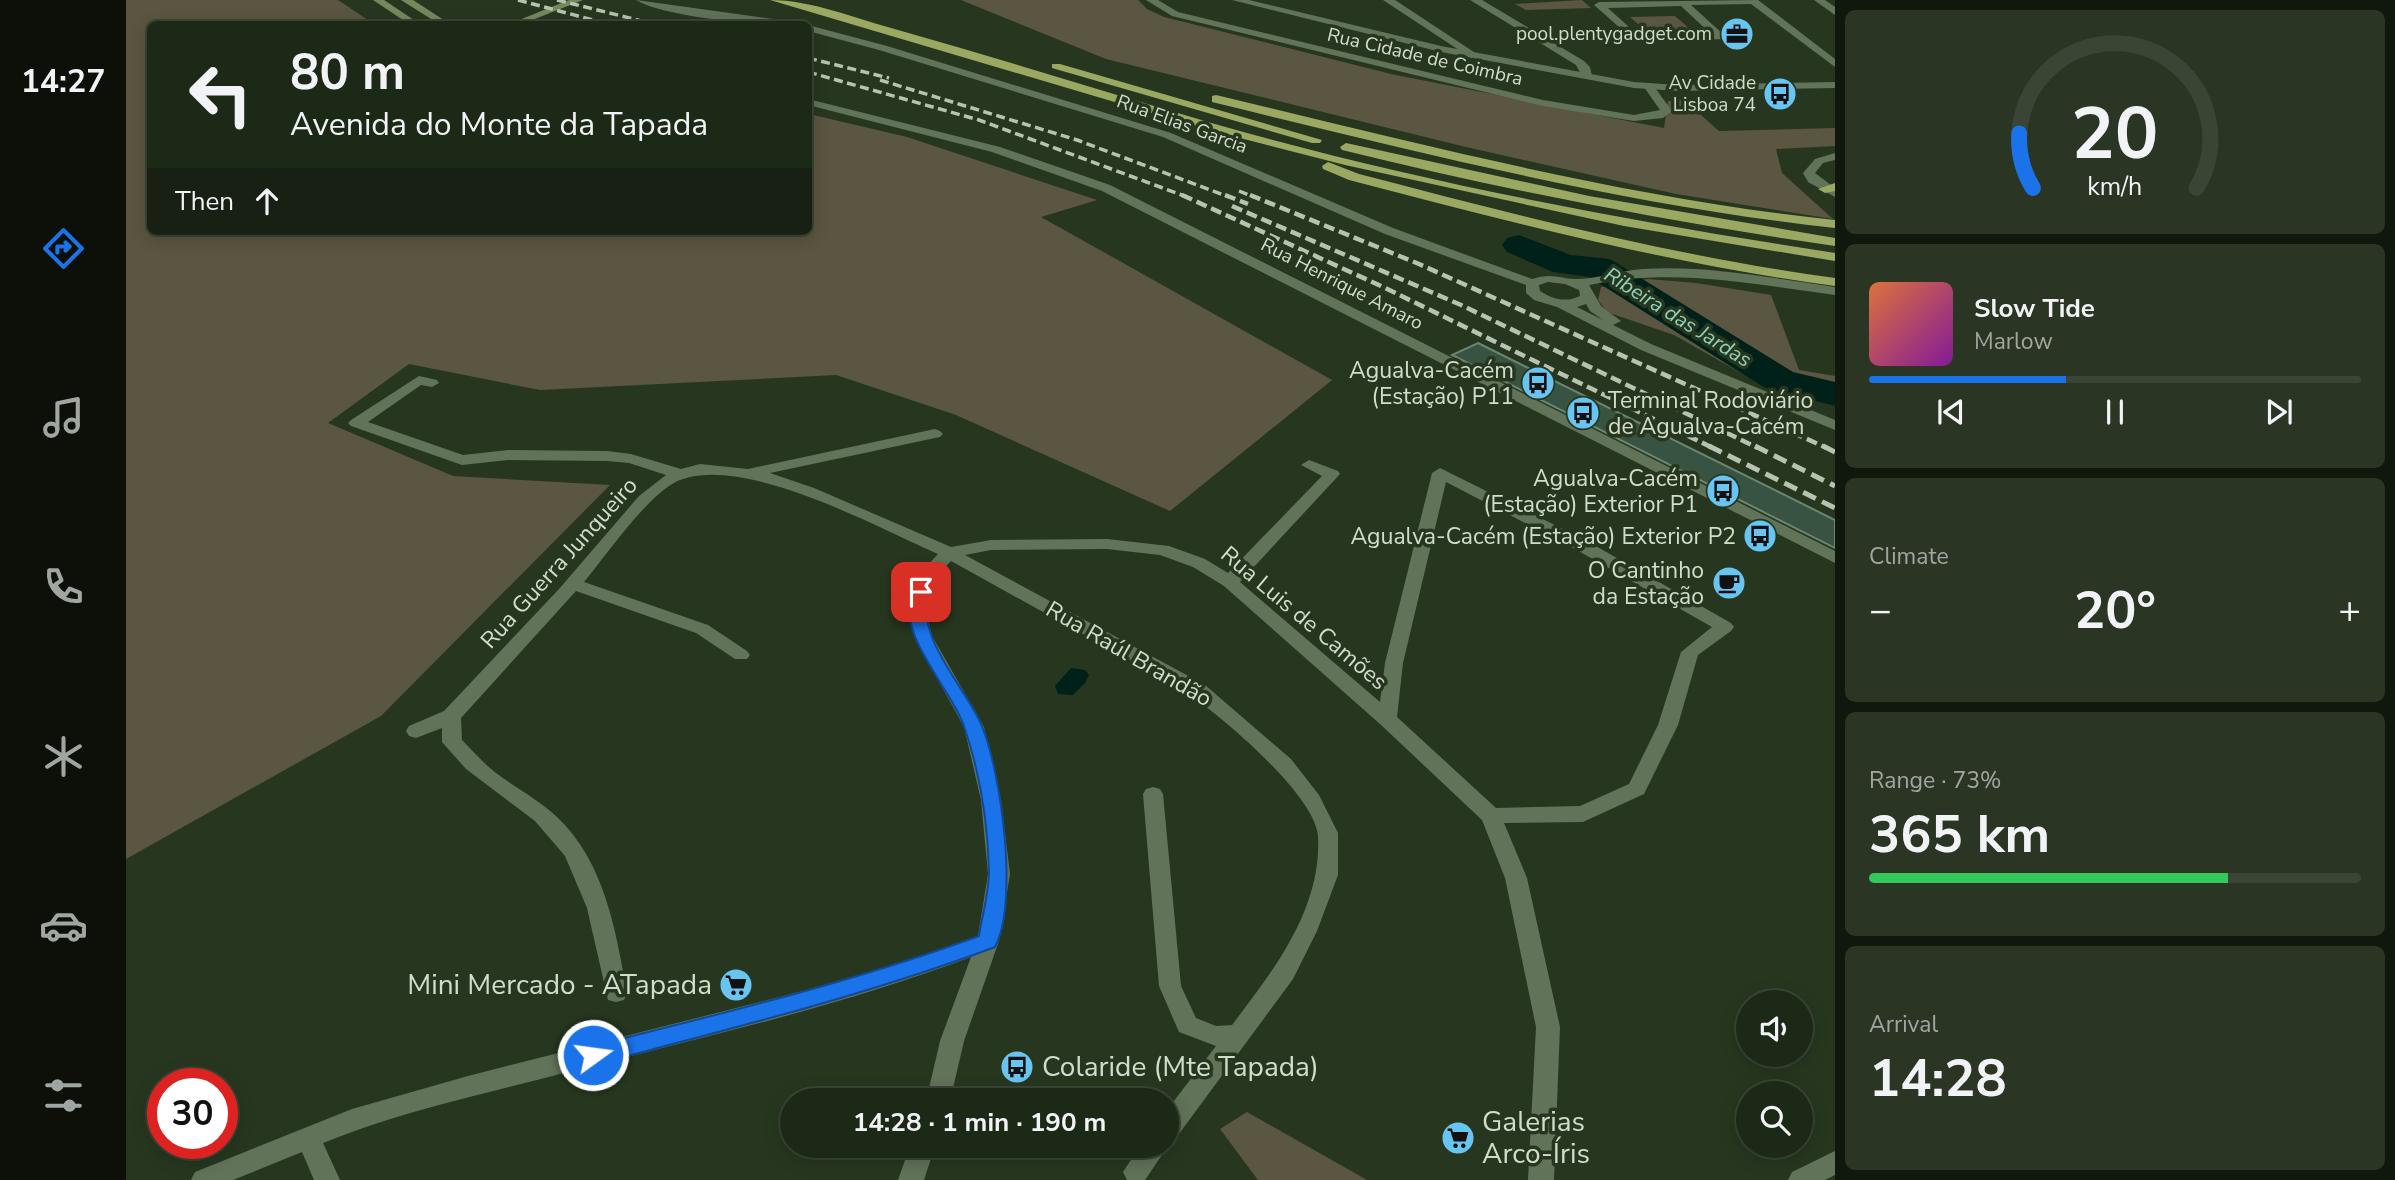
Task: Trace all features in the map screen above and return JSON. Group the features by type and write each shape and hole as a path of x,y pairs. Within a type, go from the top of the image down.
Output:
{"highway":[{"path":"775,0 1026,70 1274,144 1600,218 1731,242 1835,257"},
{"path":"819,0 1296,135 1486,180 1729,228 1835,242"},
{"path":"1097,77 1217,99 1526,172 1751,215 1835,224"},
{"path":"1274,144 1354,177 1597,240 1717,264 1835,282"},
{"path":"1429,196 1728,254 1835,269"}],"main road":[{"path":"378,0 410,21"},
{"path":"406,0 440,21"},
{"path":"522,21 578,0"}],"street":[{"path":"641,0 676,10 764,21"},
{"name":"Rua Cidade de Coimbra","path":"1152,0 1175,14 1543,103 1634,118 1659,116 1665,111 1665,107 1649,87"},
{"path":"1237,0 1475,56 1649,87 1835,83"},
{"path":"1388,0 1475,56"},
{"path":"1475,0 1580,63 1585,67 1587,76"},
{"path":"1819,0 1835,12"},
{"path":"1684,4 1720,37 1636,39 1599,5 1753,1 1835,64"},
{"name":"Rua Elias Garcia","path":"812,30 883,48 1167,135 1389,231 1532,283"},
{"name":"Rua Henrique Amaro","path":"812,103 993,147 1063,170 1106,188 1835,558"},
{"path":"1832,190 1812,179 1809,173 1819,161 1835,156"},
{"path":"1835,291 1681,271 1637,271 1584,286 1557,278 1538,279 1532,283 1533,293 1562,304 1646,347 1835,425"},
{"path":"1562,304 1581,302 1584,286"},
{"path":"1584,286 1595,308 1605,316 1655,339 1719,376"},
{"path":"432,383 419,380 356,423 462,460 508,455 607,456 631,459 680,474"},
{"path":"748,474 935,434"},
{"path":"1230,582 1332,474 1309,465"},
{"name":"Rua Guerra Junqueiro","path":"416,731 451,716 573,584 645,499 663,483 680,474 700,469 748,474 808,491 950,553"},
{"path":"1387,719 1394,663 1440,474 1581,545 1725,627 1690,652 1668,725 1637,789 1583,814 1491,817"},
{"name":"Rua Luis de Camões","path":"950,553 991,545 1107,544 1163,550 1199,563 1230,582 1387,719 1491,817 1516,878 1548,1027 1541,1180"},
{"path":"941,1088 953,1041 988,941 999,874 991,800 974,727 923,636 916,605 926,578 950,553"},
{"name":"Rua Raúl Brandão","path":"950,553 1198,690 1284,764 1312,800 1328,832 1327,875 1306,931 1285,972 1179,1114"},
{"path":"573,584 702,629 741,655"},
{"path":"451,716 452,742 487,776 522,799 558,832 591,883 606,937 616,993"},
{"path":"1153,794 1170,986 1187,1025 1216,1036 1240,1035"},
{"path":"204,1180 352,1120 468,1087 803,1001 914,969 988,941"},
{"path":"308,1137 327,1180"},
{"path":"911,1180 919,1158"},
{"path":"1136,1172 1146,1158"},
{"path":"1801,1180 1835,1163"}],"shaded area":[{"path":"126,0 338,0 370,21 147,21 147,235 812,235 812,115 907,137 1097,200 1041,217 1332,380 1170,511 956,415 836,375 540,390 409,364 328,423 453,476 610,485 381,716 126,859"},
{"path":"961,0 1138,0 1147,9 1164,17 1391,74 1664,128 1668,101 1684,100 1719,131 1835,128 1835,146 1776,149 1782,173 1833,219 1676,194 1466,147 1106,59"},
{"path":"1582,0 1591,8 1526,10 1515,4"},
{"path":"1675,16 1698,36 1653,37 1630,17"},
{"path":"1648,279 1696,283 1771,295 1799,370 1835,376 1835,405 1795,395 1748,377 1674,335 1607,312 1598,300 1601,287"},
{"path":"1247,1112 1367,1180 1258,1180 1220,1129"}],"water":[{"path":"1071,668 1085,670 1089,675 1073,695 1058,694 1055,686"}],"building":[{"name":"Terminal Rodoviário de Agualva-Cacém","path":"1478,343 1835,520 1835,548 1452,355"}],"waterway":[{"name":"Ribeira das Jardas","path":"1519,245 1565,265 1597,267 1779,380 1835,394"}],"railway":[{"path":"518,0 597,21"},
{"path":"557,0 642,21"},
{"path":"812,59 889,78"},
{"path":"812,73 979,120 1184,196"},
{"path":"880,80 1077,140 1229,197"},
{"path":"1239,191 1254,197"},
{"path":"1225,195 1248,204"},
{"path":"1250,195 1419,264 1827,448"},
{"path":"1184,196 1381,286 1713,448"},
{"path":"1232,206 1461,305 1758,448"},
{"path":"1709,446 1835,508"},
{"path":"1755,446 1835,486"},
{"path":"1823,446 1827,448"},
{"path":"1827,448 1835,452"}],"place":[{"name":"pool.plentygadget.com","path":"1737,34"},
{"name":"Av Cidade Lisboa 74","path":"1780,94"},
{"name":"Agualva-Cacém (Estação) P11","path":"1538,383"},
{"name":"Terminal Rodoviário de Agualva-Cacém","path":"1583,413"},
{"name":"Agualva-Cacém (Estação) Exterior P1","path":"1723,491"},
{"name":"Agualva-Cacém (Estação) Exterior P2","path":"1760,536"},
{"name":"O Cantinho da Estação","path":"1729,583"},
{"name":"Mini Mercado - ATapada","path":"736,985"},
{"name":"Colaride (Mte Tapada)","path":"1017,1067"},
{"name":"Galerias Arco-Íris","path":"1458,1138"}],"route":[{"path":"593,1055 803,1001 914,969 988,941 999,874 991,800 974,727 923,636 916,605 921,592"}]}
